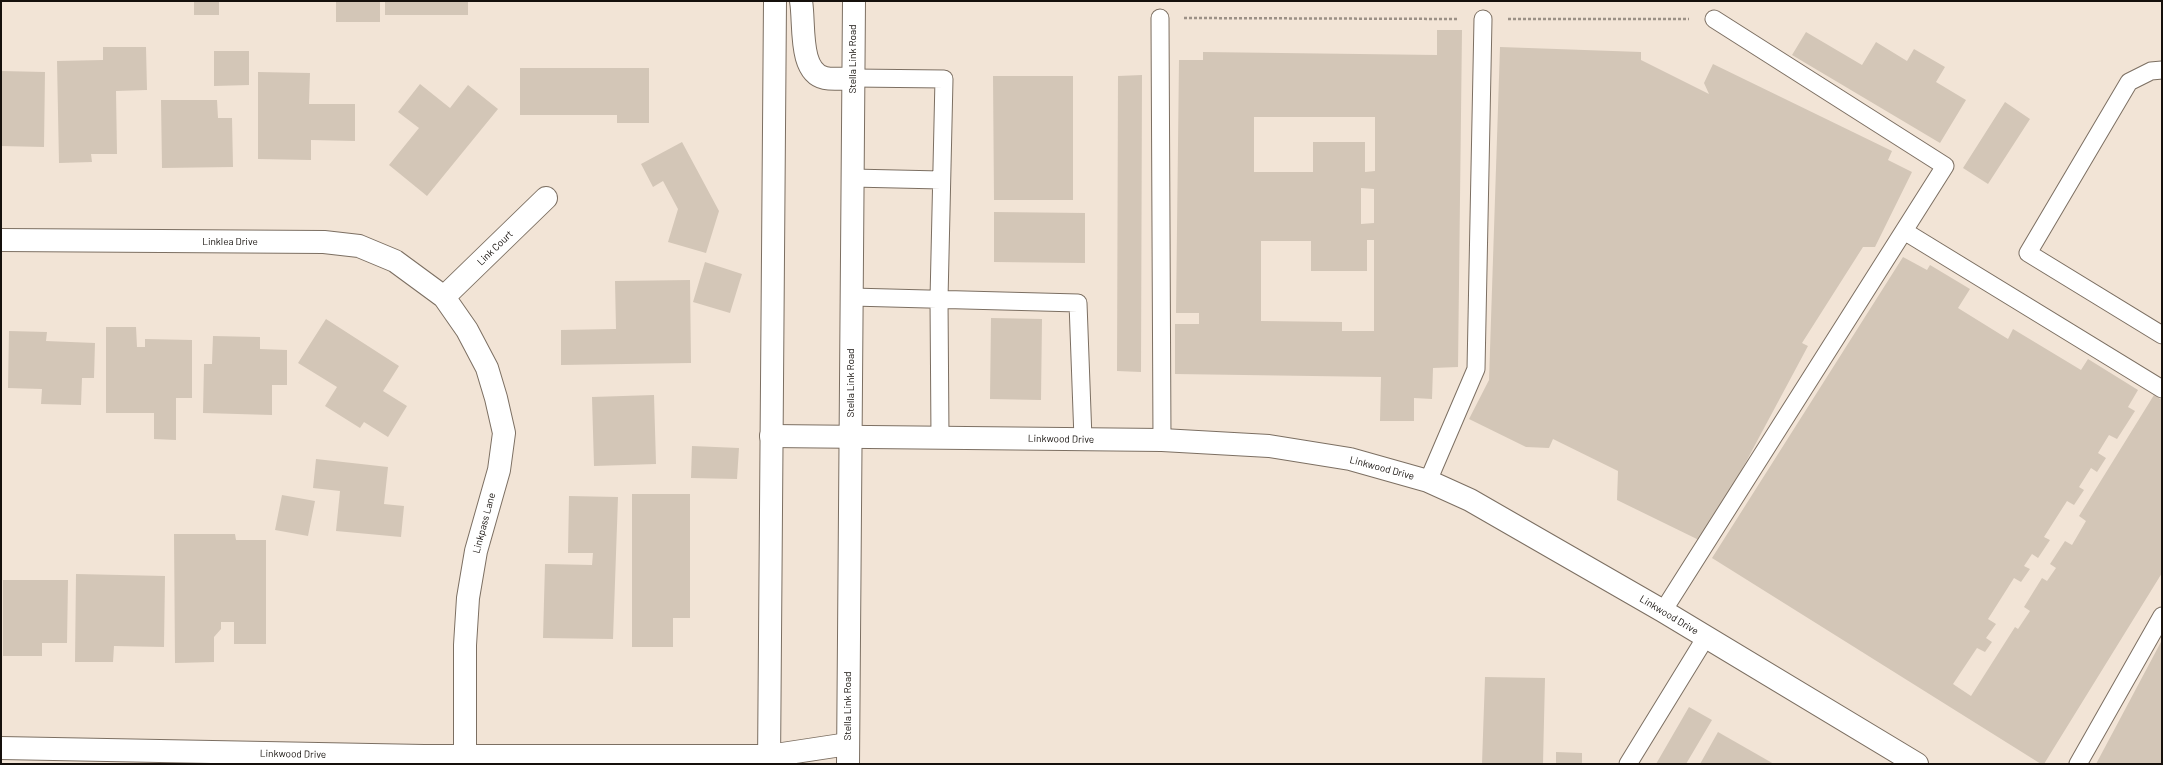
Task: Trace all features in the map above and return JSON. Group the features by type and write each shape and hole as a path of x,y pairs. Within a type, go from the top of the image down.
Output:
{"street":[{"path":"769,760 775,1"},
{"path":"801,1 806,60 814,72 825,78 853,78"},
{"name":"Stella Link Road","path":"848,754 854,1"},
{"name":"Link Court","path":"444,297 546,198"},
{"name":"Linklea Drive","path":"1,240 324,242 359,246 395,261 444,297"},
{"name":"Linkpass Lane","path":"444,297 467,330 487,368 504,433 499,470 476,551 468,598 465,645 465,760"},
{"name":"Linkwood Drive","path":"771,436 1162,440 1269,446 1350,459 1428,481 1470,500 1663,611 1918,764"},
{"name":"Linkwood Drive","path":"1,748 465,760 769,760 848,754"}],"lane":[{"path":"1160,18 1162,440"},
{"path":"1428,481 1476,369 1483,19"},
{"path":"1663,611 1945,166 1714,19"},
{"path":"2162,70 2151,71 2129,82 2028,253 2162,335"},
{"path":"853,78 944,79 939,299 940,438"},
{"path":"852,178 941,180"},
{"path":"1904,232 2162,389"},
{"path":"852,297 1078,303 1083,439"},
{"path":"2078,764 2162,616"},
{"path":"1628,764 1706,637"}],"path":[{"path":"1160,18 1714,19"}],"building":[{"path":"194,1 219,1 219,15 194,15"},
{"path":"336,1 380,1 380,22 336,22"},
{"path":"385,1 468,1 468,15 385,15"},
{"path":"1437,30 1462,30 1458,367 1433,368 1432,399 1414,398 1414,421 1380,421 1381,377 1175,374 1175,324 1199,324 1199,313 1176,313 1179,60 1203,60 1203,52 1437,55","holes":["1254,117 1375,117 1375,171 1365,172 1365,142 1313,142 1313,172 1254,172","1361,188 1374,189 1374,223 1361,224","1367,240 1374,240 1374,331 1342,331 1342,322 1261,321 1261,241 1311,241 1311,271 1367,271"]},
{"path":"1806,32 1862,65 1876,42 1907,61 1914,49 1945,67 1936,82 1966,100 1940,143 1792,55"},
{"path":"103,47 146,47 147,90 116,91 117,154 91,154 92,162 59,163 57,61 103,60"},
{"path":"1500,47 1641,52 1641,60 1709,94 1704,83 1713,64 1892,151 1888,160 1912,172 1875,247 1863,247 1802,343 1808,346 1703,542 1617,500 1618,471 1553,439 1549,448 1526,447 1469,419 1489,380"},
{"path":"214,51 249,51 249,85 214,86"},
{"path":"520,68 649,68 649,123 617,123 617,115 520,115"},
{"path":"1,71 45,72 44,147 1,146"},
{"path":"258,72 310,73 309,104 355,104 355,141 311,140 311,160 258,159"},
{"path":"1142,75 1141,372 1117,371 1118,76"},
{"path":"993,76 1073,76 1073,200 994,200"},
{"path":"420,84 450,108 468,85 498,109 427,196 389,165 419,128 398,112"},
{"path":"161,100 217,100 218,118 232,118 233,167 162,168"},
{"path":"2005,102 2030,119 1988,184 1963,168"},
{"path":"682,142 719,211 706,253 668,242 678,209 663,181 653,187 641,164"},
{"path":"994,212 1085,213 1085,263 994,262"},
{"path":"1903,257 1927,270 1930,265 1970,289 1958,308 2008,339 2013,329 2081,370 2088,359 2138,390 2128,407 2135,411 2117,439 2109,435 2098,453 2106,458 2097,472 2091,468 2079,487 2084,490 2074,505 2067,501 2044,537 2050,540 2038,558 2032,554 2024,566 2030,569 2021,582 2014,578 1988,619 1996,624 1986,638 1992,642 1985,652 1977,648 1953,684 1971,696 2015,627 2018,629 2030,611 2024,607 2042,578 2047,581 2056,568 2050,564 2065,541 2072,545 2086,521 2079,516 2154,395 2162,400 2162,573 2044,764 2041,764 1712,558"},
{"path":"705,262 742,274 730,313 693,302"},
{"path":"690,280 691,363 561,365 561,330 616,329 615,281"},
{"path":"991,318 1042,319 1041,400 990,399"},
{"path":"326,319 399,366 383,391 407,406 388,437 364,422 360,428 325,406 337,387 298,363"},
{"path":"106,327 136,327 137,347 145,347 145,339 192,340 192,398 176,398 176,440 154,439 154,413 106,413"},
{"path":"9,331 47,332 46,341 95,343 94,378 82,378 81,405 41,404 42,389 8,388"},
{"path":"213,336 260,337 260,349 287,350 287,385 272,385 272,415 203,413 204,364 212,364"},
{"path":"654,395 656,464 594,466 592,397"},
{"path":"692,446 739,448 737,479 691,478"},
{"path":"316,459 388,467 384,504 404,506 401,537 336,531 340,491 313,488"},
{"path":"632,494 690,494 690,618 673,618 673,647 632,647"},
{"path":"282,495 315,501 308,536 275,530"},
{"path":"569,496 618,497 613,639 543,638 545,564 592,565 593,553 568,553"},
{"path":"174,534 235,534 236,540 266,540 266,644 234,644 234,622 221,622 221,629 214,637 214,662 175,663"},
{"path":"76,574 165,576 164,647 114,646 113,662 75,662"},
{"path":"3,580 68,580 67,643 42,643 42,656 3,656"},
{"path":"2162,640 2162,764 2096,764"},
{"path":"1485,677 1545,678 1543,764 1482,764"},
{"path":"1689,707 1712,720 1686,764 1656,764"},
{"path":"1718,732 1774,764 1700,764"},
{"path":"1556,752 1582,753 1582,764 1556,764"}]}
